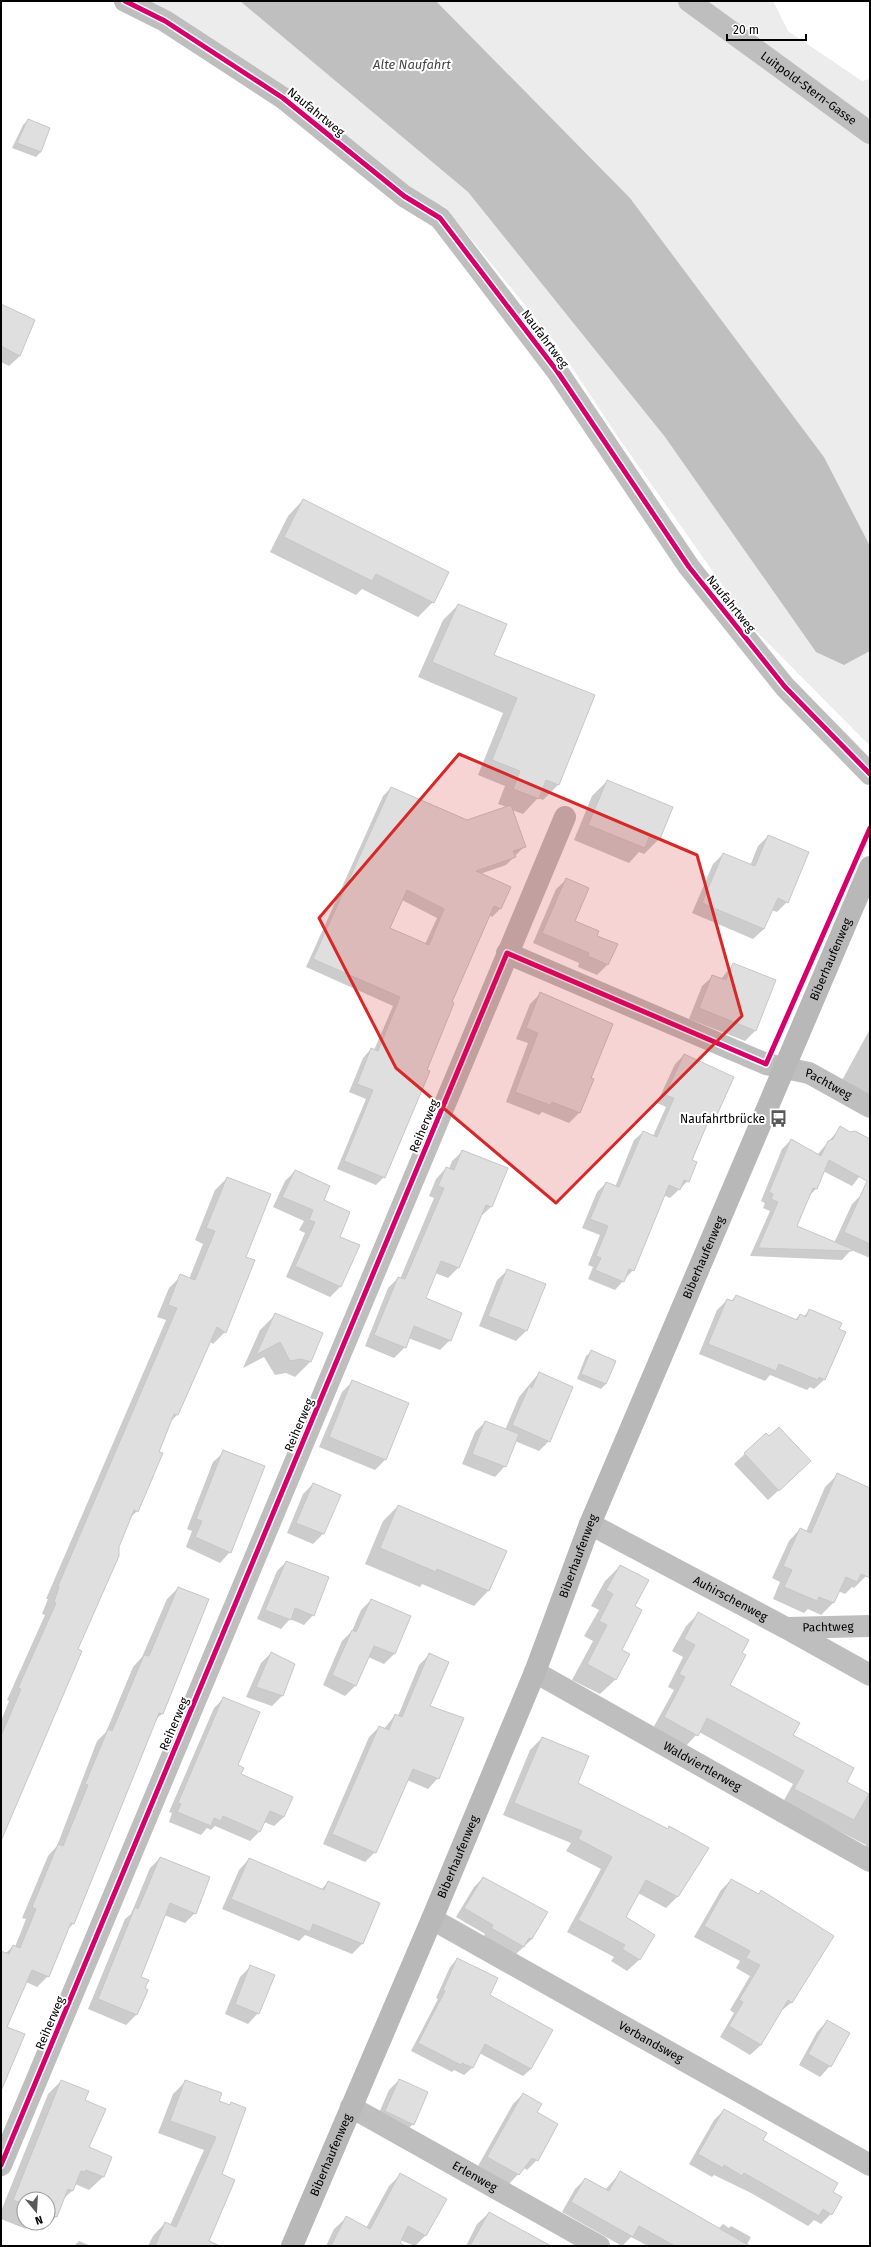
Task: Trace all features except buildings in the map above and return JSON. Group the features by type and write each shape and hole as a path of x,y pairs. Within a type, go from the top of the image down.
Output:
{"main road":[{"name":"Biberhaufenweg","path":"292,2246 432,1919 535,1672 590,1524 870,867"}],"street":[{"name":"Naufahrtweg","path":"125,1 165,21 283,98 404,196 440,218 557,371 689,567 785,687 870,774"},
{"name":"Luitpold-Stern-Gasse","path":"689,1 870,133"},
{"name":"Reiherweg","path":"1,2165 507,953 565,818"},
{"path":"507,953 766,1064 785,1068"},
{"name":"Pachtweg","path":"785,1068 809,1074 870,1107"},
{"name":"Auhirschenweg","path":"590,1524 786,1628 870,1676"},
{"name":"Pachtweg","path":"786,1628 870,1626"},
{"name":"Waldviertlerweg","path":"535,1672 870,1861"},
{"name":"Verbandsweg","path":"432,1919 870,2165"},
{"name":"Erlenweg","path":"351,2107 599,2246"}],"highlighted area":[{"path":"459,754 697,855 742,1016 556,1203 396,1068 319,918"}],"shaded area":[{"path":"136,1 240,1 468,192 665,437 844,665 870,651 870,746 752,627 618,437 555,342 445,207 414,194"},
{"path":"436,1 773,1 788,31 862,81 870,79 870,546 824,457 630,198"}],"water":[{"name":"Alte Naufahrt","path":"240,1 436,1 630,198 824,457 870,546 870,651 844,665 816,652 665,437 468,192"}],"cycle path":[{"path":"125,1 165,21 283,98 404,196 440,218 557,371 689,567 785,687 870,774"},
{"path":"1,2165 507,953 766,1064 870,828"}],"place":[{"name":"Naufahrtbrücke","path":"778,1119"}]}
